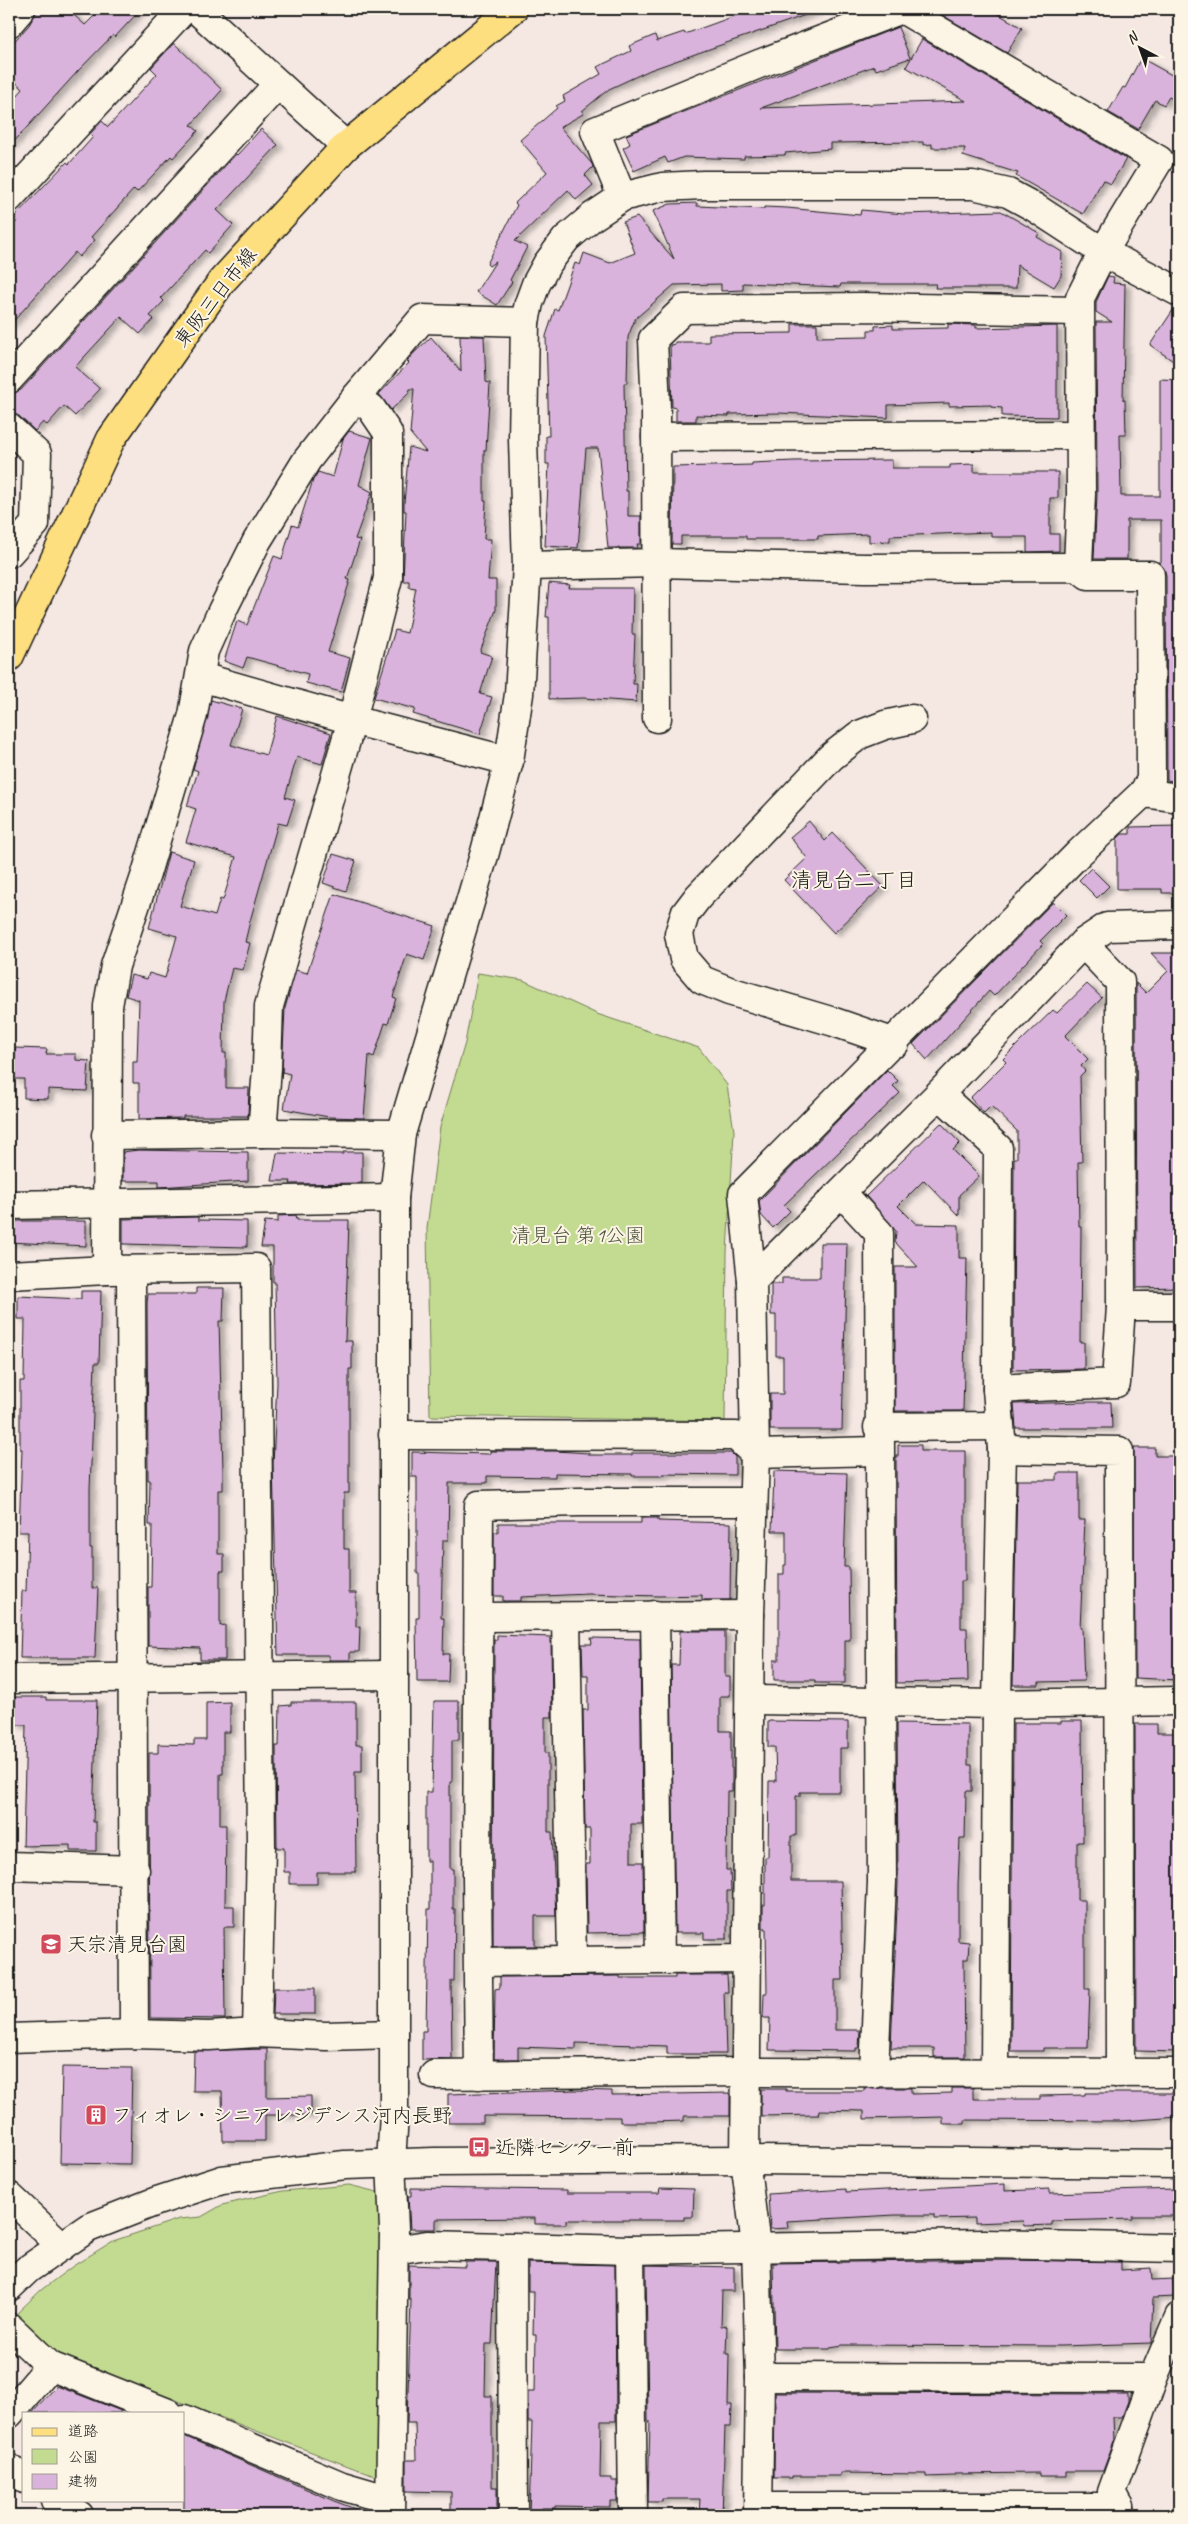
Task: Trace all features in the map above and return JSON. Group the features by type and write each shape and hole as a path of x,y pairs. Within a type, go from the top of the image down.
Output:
{"main road":[{"name":"東阪三日市線","path":"9,656 112,439 222,281 346,146 513,9"}],"street":[{"path":"9,22 22,9"},
{"path":"9,198 184,9"},
{"path":"196,9 346,146"},
{"path":"622,197 595,131 759,64 902,9 1159,160 1103,252 1080,298 1078,311 1081,359 1081,494 1078,567"},
{"path":"9,379 278,84"},
{"path":"185,2419 390,2507 394,2250 392,2162 394,2115 394,1198 401,1134 485,852 509,761 519,694 527,566 523,440 525,322 536,284 547,264 573,234 592,217 622,197 662,188 703,185 973,186 1008,193 1103,252 1179,292"},
{"path":"656,718 657,563 653,338 684,309 861,307 1078,311"},
{"path":"134,2034 135,1870 119,1270 106,1204 108,1006 115,966 146,874 193,715 204,651 257,542 307,460 356,397 422,319 525,322"},
{"path":"262,1132 269,1006 352,720 388,578 388,433 370,408 356,397"},
{"path":"9,428 37,454 35,524 9,553"},
{"path":"656,437 1080,434"},
{"path":"527,566 657,563 865,568 1078,567 1088,575 1150,575 1151,780 1143,793 1079,853 894,1043 743,1194 752,1282 755,1454 750,1615 751,1700 746,1959 745,2160 756,2246 760,2376 758,2511 1118,2511 1112,2492 1153,2378 1179,2317"},
{"path":"201,677 352,720 509,761"},
{"path":"894,1043 834,1022 729,991 702,980 684,959 679,934 685,914 698,897 832,756 860,735 885,725 912,719"},
{"path":"1143,793 1179,798"},
{"path":"752,1282 939,1094 1083,943 1107,927 1179,925"},
{"path":"997,1389 1116,1383 1121,1306 1120,982 1083,943"},
{"path":"939,1094 998,1148 997,1389 1000,1437 995,2072"},
{"path":"106,1135 262,1132 401,1134"},
{"path":"842,1193 879,1233 878,1439 882,1882 874,2074"},
{"path":"9,1205 394,1198"},
{"path":"9,1275 119,1270 256,1268 261,1846 258,2034"},
{"path":"1121,1306 1179,1306"},
{"path":"393,1435 736,1436 755,1454"},
{"path":"755,1454 878,1439 1000,1437 1119,1451 1120,2074"},
{"path":"479,2075 477,1879 479,1505 579,1502 753,1502"},
{"path":"479,1617 750,1615"},
{"path":"655,1616 660,1959"},
{"path":"566,1617 572,1961"},
{"path":"9,1679 394,1674"},
{"path":"751,1700 997,1704 1179,1701"},
{"path":"9,1866 135,1870"},
{"path":"479,1962 746,1959"},
{"path":"9,2038 134,2034 326,2036 394,2034"},
{"path":"434,2075 745,2072 874,2074 995,2072 1179,2073"},
{"path":"9,2287 28,2268 88,2228 157,2200 222,2180 345,2165 392,2162 745,2160 1083,2165 1179,2164"},
{"path":"9,2196 62,2246"},
{"path":"394,2250 427,2245 630,2250 756,2246 983,2244 1179,2248"},
{"path":"512,2248 513,2515"},
{"path":"630,2250 633,2515"},
{"path":"9,2327 50,2366 165,2412"},
{"path":"9,2414 50,2366"},
{"path":"760,2376 1153,2378"},
{"path":"9,2468 22,2478"},
{"path":"58,2502 79,2515"}],"green space":[{"name":"清見台 第1公園","path":"478,973 523,980 597,1014 699,1048 727,1085 734,1131 727,1252 725,1421 430,1416 427,1228 440,1127 465,1043"},
{"path":"349,2185 381,2193 377,2477 47,2351 11,2319 41,2290 73,2266 113,2241 179,2219 201,2217 222,2205 283,2191"}],"building":[{"path":"38,9 67,9 85,25 101,9 141,9 115,37 113,35 78,71 9,147 9,105 23,89 9,76 9,47 29,25"},
{"path":"754,9 817,9 817,11 650,70 609,89 582,111 583,114 560,127 592,164 593,167 585,175 593,185 576,200 568,190 515,241 527,247 510,280 512,282 497,305 476,292 496,261 489,266 487,264 517,205 515,203 547,172 520,140 557,108 556,106 565,101 563,96 601,74 597,67 631,51 629,46 655,35 657,41 684,32 685,34"},
{"path":"939,9 990,9 1022,28 1007,53 937,12"},
{"path":"898,27 910,58 876,70 874,66 761,108 966,101 906,67 922,39 1126,159 1111,184 1103,180 1083,214 1016,176 1018,173 963,156 965,148 932,148 932,144 923,145 923,142 830,143 830,149 785,153 785,155 744,156 744,159 684,157 668,163 665,157 634,171 623,148 630,144 626,135"},
{"path":"174,43 222,90 191,125 198,131 137,192 134,189 91,237 95,240 79,257 75,252 9,326 9,230 18,220 14,217 67,162 69,164 93,137 90,134 102,121 108,127 157,74 151,68"},
{"path":"1141,58 1179,79 1179,102 1169,97 1164,105 1155,100 1138,129 1108,112 1123,87 1125,88"},
{"path":"261,129 278,145 217,210 233,225 208,253 205,250 161,298 164,301 150,316 154,319 140,334 121,317 75,367 100,389 75,416 64,406 47,425 43,422 35,431 19,416 9,413 9,394 21,390"},
{"path":"697,203 697,206 764,209 764,207 787,208 860,215 861,210 904,214 1001,211 1039,233 1037,237 1062,252 1061,276 1054,287 1017,265 1016,288 935,288 936,284 841,284 840,287 743,283 743,290 721,291 721,284 674,285 635,319 628,337 627,383 624,383 626,491 628,491 628,516 641,516 641,544 637,544 638,548 608,548 598,448 586,448 578,548 545,546 549,464 546,464 546,436 549,436 546,336 555,309 558,310 575,263 580,265 584,253 610,263 635,253 623,222 637,217 674,259 653,211 670,204"},
{"path":"1108,276 1114,277 1113,283 1125,284 1123,400 1125,400 1126,435 1120,435 1121,496 1160,496 1160,379 1179,380 1179,782 1167,780 1166,575 1164,568 1158,562 1161,562 1161,520 1127,520 1127,559 1094,559 1097,494 1096,322 1112,322 1096,312 1096,302"},
{"path":"1175,307 1179,308 1179,365 1150,345"},
{"path":"792,324 817,324 817,337 868,336 868,330 875,330 875,326 893,325 893,329 948,328 948,324 976,325 976,328 1057,326 1057,417 1002,416 1002,408 991,407 991,405 949,406 949,403 888,405 888,418 779,413 729,414 729,416 696,415 696,421 676,421 676,408 672,407 670,345 675,344 675,342 709,342 709,334 792,333"},
{"path":"460,336 484,336 486,382 490,383 486,450 484,450 484,501 486,501 484,539 491,539 488,580 496,580 496,610 480,652 492,656 480,694 492,697 480,734 413,714 415,709 374,698 395,630 407,633 416,588 409,587 409,581 403,581 406,511 404,511 404,503 409,447 426,452 410,433 414,389 410,389 408,394 391,410 379,394 409,363 407,361 415,352 431,337 461,372"},
{"path":"349,431 372,438 359,485 372,492 355,539 360,540 347,579 350,580 328,652 350,658 341,692 306,683 308,674 247,657 243,668 224,661 237,621 247,625 274,556 282,559 292,525 298,527 313,480 318,472 333,477 343,439"},
{"path":"892,460 892,468 950,468 950,465 974,464 974,472 1058,472 1058,498 1050,498 1050,534 1059,534 1059,551 1027,552 1027,537 991,537 991,532 890,536 890,541 869,542 869,534 818,536 818,539 746,539 746,536 681,536 681,544 672,544 673,467 752,465 752,463 794,461"},
{"path":"549,583 570,585 569,588 633,588 632,634 635,634 633,684 637,684 636,702 583,698 549,699 549,617 546,617"},
{"path":"211,700 242,709 231,745 266,755 277,716 331,733 322,764 297,757 285,797 295,800 287,825 278,823 245,942 250,943 243,970 232,968 224,1001 223,1053 226,1053 226,1088 249,1088 248,1116 183,1116 183,1118 139,1119 139,1083 133,1083 133,1062 137,1062 139,1000 126,996 131,975 147,979 149,973 165,978 177,936 149,928 169,852 194,860 180,906 215,916 220,899 223,900 236,857 186,842 196,809 187,806 198,771 193,769"},
{"path":"809,821 825,841 833,833 883,886 834,933 784,880 807,858 790,837"},
{"path":"1179,826 1179,893 1162,893 1162,889 1117,889 1117,839 1122,834 1130,834 1130,827"},
{"path":"333,854 356,861 346,891 323,883"},
{"path":"1091,868 1109,886 1097,898 1079,880"},
{"path":"334,894 435,926 424,960 407,954 393,997 396,998 388,1024 385,1023 374,1057 369,1055 364,1118 329,1117 284,1109 290,1074 282,1072 285,1008 296,970 307,973"},
{"path":"1053,902 1066,915 1040,941 1043,944 994,996 989,991 927,1060 913,1044"},
{"path":"1151,953 1179,953 1179,1287 1137,1288 1136,983 1146,993 1168,971"},
{"path":"1087,984 1102,998 1065,1036 1088,1059 1081,1066 1085,1071 1080,1076 1082,1162 1078,1162 1079,1227 1081,1227 1080,1342 1084,1342 1084,1369 1013,1370 1014,1158 1017,1158 1017,1131 991,1106 984,1113 970,1098 1006,1062 1003,1059 1022,1040 1053,1010 1057,1013"},
{"path":"15,1048 47,1049 46,1054 76,1054 76,1060 89,1061 87,1091 48,1089 48,1099 24,1098 24,1079 14,1079"},
{"path":"887,1070 898,1081 893,1086 900,1093 784,1205 790,1211 773,1228 761,1215 759,1201"},
{"path":"941,1123 960,1143 953,1150 979,1176 959,1195 959,1216 924,1180 898,1206 916,1224 959,1225 959,1258 967,1258 963,1411 895,1411 895,1267 918,1267 895,1242 896,1231 866,1196"},
{"path":"138,1150 248,1152 248,1181 159,1187 159,1181 123,1181 123,1152"},
{"path":"343,1152 362,1152 362,1183 290,1184 291,1181 272,1181 277,1153 343,1154"},
{"path":"296,1215 297,1220 349,1220 345,1341 352,1341 352,1369 349,1369 349,1493 344,1493 344,1549 349,1549 349,1593 356,1593 356,1627 360,1626 359,1652 350,1652 350,1660 329,1660 329,1655 278,1655 273,1464 277,1383 275,1282 273,1282 273,1247 261,1247 265,1221 278,1222 278,1216"},
{"path":"198,1217 198,1220 247,1221 247,1247 123,1244 123,1219"},
{"path":"9,1221 86,1221 86,1246 9,1242"},
{"path":"820,1243 847,1243 842,1430 770,1430 770,1394 783,1394 783,1356 776,1356 776,1315 771,1315 771,1284 782,1284 782,1278 820,1278"},
{"path":"196,1288 224,1288 223,1321 219,1321 223,1490 218,1490 218,1554 224,1554 224,1571 220,1571 220,1626 225,1625 225,1660 200,1660 200,1648 148,1646 148,1587 151,1587 152,1525 149,1525 150,1480 148,1480 148,1294 196,1294"},
{"path":"81,1291 101,1291 99,1363 95,1363 90,1489 92,1588 98,1588 95,1658 20,1658 22,1591 26,1591 28,1532 19,1532 22,1449 20,1449 20,1381 24,1381 25,1319 18,1319 18,1296 81,1299"},
{"path":"1111,1402 1112,1428 1016,1428 1014,1404"},
{"path":"898,1445 921,1445 921,1451 965,1451 965,1581 961,1581 961,1628 967,1628 968,1681 897,1683 896,1456 898,1456"},
{"path":"1134,1448 1155,1448 1155,1456 1179,1456 1179,1680 1135,1678"},
{"path":"490,1451 555,1451 589,1453 589,1455 731,1453 735,1457 735,1475 663,1474 663,1476 632,1476 632,1474 555,1473 555,1477 487,1476 487,1483 449,1483 448,1540 443,1540 441,1618 444,1618 443,1654 449,1654 448,1682 417,1682 416,1618 419,1618 419,1573 417,1573 417,1477 412,1477 412,1452 490,1454"},
{"path":"774,1471 847,1473 844,1567 849,1567 850,1640 845,1640 845,1683 815,1683 815,1680 774,1680 774,1660 779,1660 779,1574 784,1574 784,1565 786,1565 786,1531 772,1531"},
{"path":"1057,1473 1079,1473 1079,1520 1085,1520 1080,1628 1082,1628 1084,1681 1039,1682 1039,1685 1013,1685 1017,1480 1057,1480"},
{"path":"641,1518 658,1518 658,1521 731,1523 730,1600 702,1600 702,1595 588,1594 521,1597 521,1601 503,1601 503,1596 494,1596 494,1532 498,1532 498,1523 641,1523"},
{"path":"680,1631 725,1631 725,1677 730,1677 730,1696 720,1696 720,1731 731,1731 732,1768 732,1791 727,1791 726,1870 730,1870 731,1891 727,1891 727,1939 704,1939 704,1933 675,1933 671,1665 679,1665"},
{"path":"497,1635 551,1637 552,1717 545,1717 545,1753 548,1753 548,1832 552,1832 556,1916 535,1916 535,1946 493,1946 494,1640 497,1640"},
{"path":"591,1638 640,1639 642,1824 631,1824 631,1862 643,1862 644,1932 587,1933 586,1864 590,1864 590,1829 585,1829 583,1710 588,1710 588,1675 583,1675 582,1644 592,1644"},
{"path":"15,1697 46,1697 46,1700 97,1700 93,1822 96,1822 96,1851 70,1851 70,1845 23,1846 26,1725 15,1725"},
{"path":"434,1701 459,1701 459,1740 452,1740 452,1782 450,1782 450,1869 453,1869 453,1909 455,1909 454,1981 451,1981 452,2059 422,2060 422,2031 426,2031 428,1909 430,1909 430,1861 426,1861 426,1792 432,1792"},
{"path":"230,1702 230,1732 223,1732 223,1774 220,1774 220,1825 226,1825 225,1906 234,1906 234,1927 224,1927 225,2019 150,2018 149,1753 158,1753 158,1744 194,1745 194,1740 206,1740 206,1703"},
{"path":"291,1702 356,1702 356,1745 362,1745 362,1772 355,1772 356,1872 317,1872 317,1884 290,1884 290,1872 284,1872 284,1848 277,1848 276,1746 279,1746 280,1706 291,1705"},
{"path":"768,1721 848,1722 848,1748 840,1748 840,1792 800,1792 800,1796 796,1796 796,1836 791,1836 791,1881 841,1881 843,1980 835,1980 835,2030 860,2030 859,2048 856,2048 856,2051 769,2050 770,2018 763,2018 764,1993 767,1993 766,1928 763,1928 763,1905 765,1905 765,1857 768,1857 769,1781 776,1781 775,1747 768,1747"},
{"path":"1061,1721 1082,1721 1083,1842 1077,1842 1077,1900 1085,1900 1085,1989 1090,1989 1088,2048 1043,2048 1043,2051 1011,2051 1013,1723 1061,1723"},
{"path":"897,1723 968,1724 968,1765 972,1765 972,1791 966,1791 965,1838 960,1838 958,1885 958,1941 969,1942 968,1959 964,1959 965,2057 934,2057 934,2048 891,2048 898,1883"},
{"path":"1135,1724 1157,1724 1157,1733 1179,1733 1179,2052 1136,2051"},
{"path":"675,1975 727,1975 728,1992 724,1992 726,2054 667,2054 667,2046 576,2043 576,2049 518,2047 518,2059 494,2059 495,1989 500,1988 500,1977 620,1976 620,1978 675,1978"},
{"path":"274,1988 315,1988 315,2014 273,2014"},
{"path":"267,2049 267,2097 311,2096 311,2115 265,2115 265,2141 223,2141 222,2091 193,2091 194,2051"},
{"name":"フィオレ・シニアレジデンス河内長野","path":"62,2067 132,2068 130,2164 60,2163"},
{"path":"864,2088 911,2088 911,2094 952,2093 952,2088 973,2088 973,2099 1040,2099 1040,2096 1085,2095 1085,2093 1179,2093 1179,2117 1122,2121 965,2120 965,2124 943,2124 943,2117 864,2119 864,2111 819,2110 818,2115 761,2116 761,2089 786,2089 786,2091 864,2091"},
{"path":"575,2090 612,2091 612,2095 730,2093 730,2116 684,2116 684,2121 620,2122 620,2117 483,2116 483,2123 448,2123 448,2094"},
{"path":"1005,2184 1005,2191 1050,2189 1050,2193 1175,2189 1175,2216 1132,2216 1132,2219 1052,2221 1052,2225 1024,2226 1023,2221 975,2223 975,2218 934,2219 934,2215 895,2215 787,2221 788,2228 770,2229 768,2194 846,2189 846,2192"},
{"path":"411,2188 567,2190 567,2193 659,2193 660,2188 694,2189 693,2217 684,2217 684,2220 566,2220 566,2224 535,2224 535,2218 436,2219 436,2229 410,2229 408,2196 411,2196"},
{"path":"1009,2260 1121,2262 1121,2270 1151,2268 1152,2280 1173,2279 1174,2297 1153,2298 1151,2343 1061,2346 843,2345 830,2347 830,2349 775,2349 773,2263"},
{"path":"465,2262 496,2262 492,2344 486,2344 485,2396 492,2396 492,2487 497,2487 497,2515 451,2515 451,2492 406,2491 406,2460 416,2460 415,2423 407,2423 411,2299 409,2299 409,2265 465,2267"},
{"path":"528,2263 615,2265 616,2421 601,2421 600,2478 611,2478 611,2481 617,2481 617,2501 610,2501 610,2507 555,2506 555,2508 542,2508 542,2515 529,2515 532,2422 528,2422 528,2392 535,2392 536,2335 533,2335 534,2291 528,2291"},
{"path":"646,2265 734,2267 734,2291 722,2291 721,2327 727,2326 726,2354 729,2354 728,2405 732,2405 731,2427 725,2427 722,2515 699,2515 700,2499 662,2499 662,2502 648,2502 650,2421 648,2421"},
{"path":"57,2386 121,2411 120,2412 32,2412"},
{"path":"775,2393 1128,2394 1128,2401 1122,2417 1113,2417 1114,2441 1103,2471 1066,2471 1066,2476 1039,2476 1039,2473 954,2474 954,2476 926,2477 926,2474 840,2473 840,2476 774,2478"},
{"path":"185,2436 366,2513 366,2515 184,2515"}],"place":[{"name":"天宗清見台園","path":"51,1944"},
{"name":"フィオレ・シニアレジデンス河内長野","path":"96,2115"},
{"name":"近隣センター前","path":"479,2147"}],"district":[{"name":"清見台二丁目","path":"854,880"}]}
